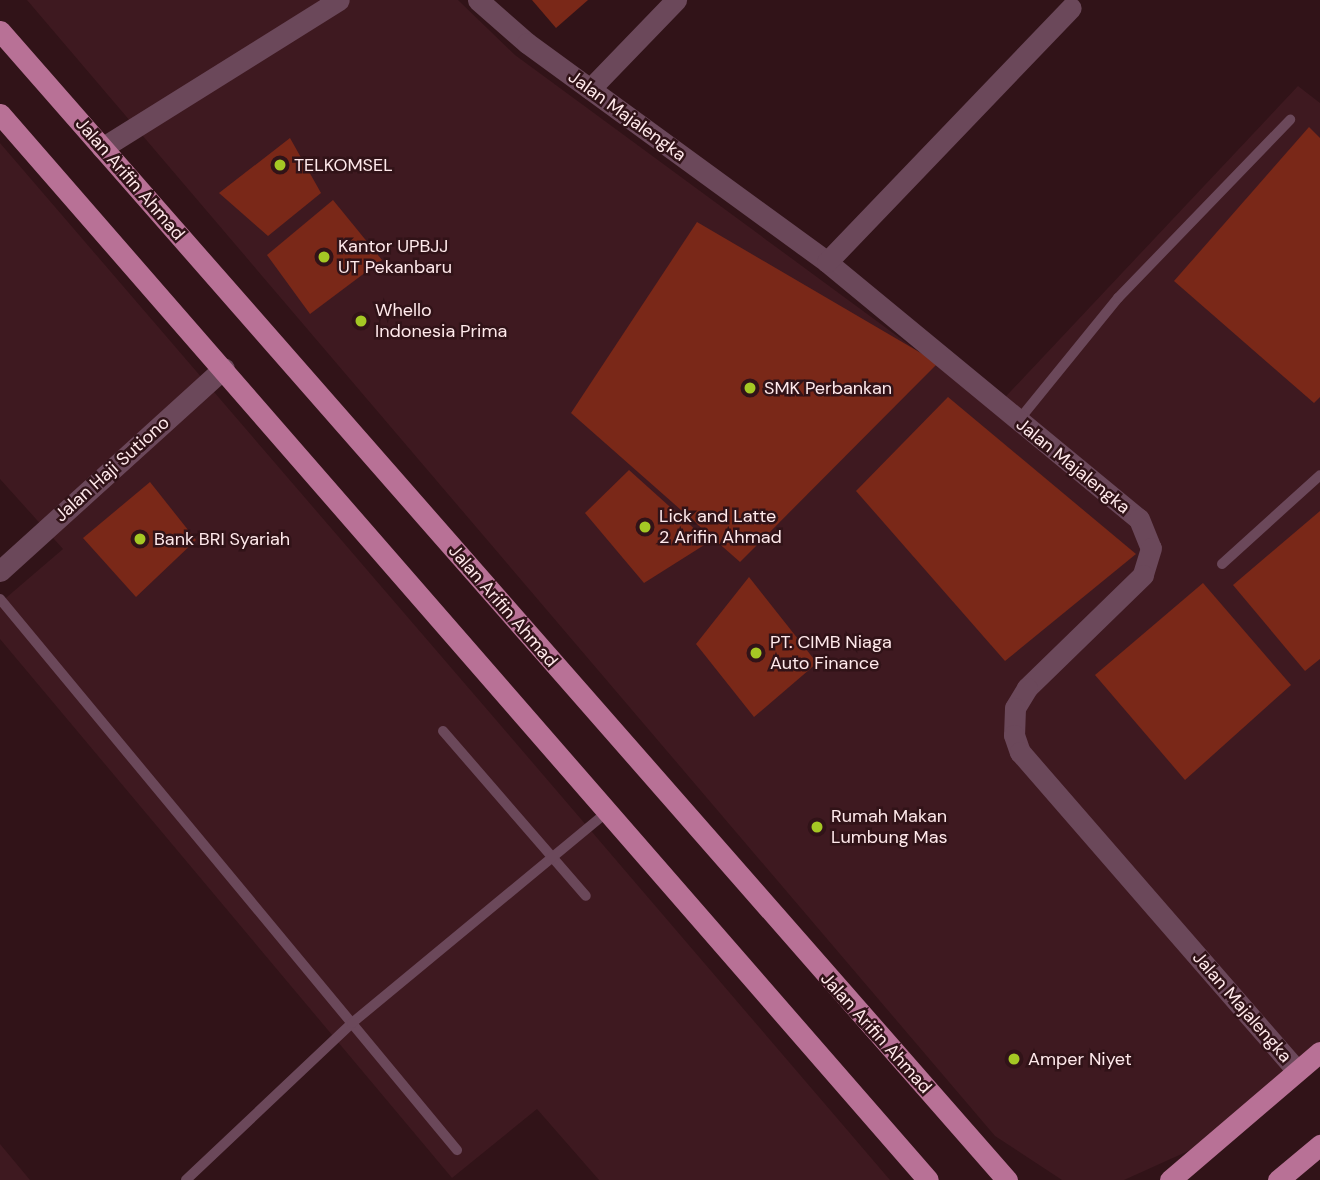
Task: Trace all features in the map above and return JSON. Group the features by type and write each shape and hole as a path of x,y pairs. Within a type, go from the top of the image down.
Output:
{"main road":[{"name":"Jalan Arifin Ahmad","path":"1,36 1007,1180"},
{"path":"0,114 224,368 928,1180"},
{"path":"1170,1180 1320,1052"},
{"path":"1278,1180 1320,1145"}],"street":[{"path":"102,148 339,0"},
{"name":"Jalan Majalengka","path":"478,0 590,89 827,262 1139,519 1152,548 1143,575 1027,688 1015,708 1014,735 1020,752 1297,1071"},
{"path":"590,89 676,0"},
{"path":"827,262 1072,8"},
{"name":"Jalan Haji Sutiono","path":"0,571 224,368"}],"lane":[{"path":"1017,421 1118,298 1290,120"},
{"path":"1222,564 1320,475"},
{"path":"0,599 457,1150"},
{"path":"443,731 586,896"},
{"path":"186,1180 352,1023 607,812"}],"shaded area":[{"path":"27,0 458,0 515,55 995,408 1298,86 1320,103 1320,1042 1195,1148 1124,1180 1062,1180 995,1136"},
{"path":"0,143 890,1180 599,1180 537,1109 452,1178 0,639 0,603 63,549 0,479"},
{"path":"0,1144 30,1180 0,1180"}],"building":[{"path":"532,0 588,0 556,28"},
{"path":"1309,127 1320,138 1320,397 1314,403 1174,281"},
{"name":"TELKOMSEL","path":"290,138 321,193 268,236 219,193"},
{"name":"Kantor UPBJJ UT Pekanbaru","path":"333,200 382,260 310,314 267,255"},
{"name":"SMK Perbankan","path":"697,222 938,363 740,562 571,413"},
{"path":"948,397 1136,554 1005,661 856,491"},
{"name":"Lick and Latte 2 Arifin Ahmad","path":"629,470 709,542 644,583 585,513"},
{"name":"Bank BRI Syariah","path":"150,482 196,540 136,597 83,538"},
{"path":"1320,511 1320,659 1305,671 1233,585"},
{"name":"PT. CIMB Niaga Auto Finance","path":"749,577 817,663 754,717 696,644"},
{"path":"1203,583 1291,685 1185,780 1095,675"}],"place":[{"name":"TELKOMSEL","path":"280,165"},
{"name":"Kantor UPBJJ UT Pekanbaru","path":"324,257"},
{"name":"Whello Indonesia Prima","path":"361,321"},
{"name":"SMK Perbankan","path":"750,388"},
{"name":"Lick and Latte 2 Arifin Ahmad","path":"645,527"},
{"name":"Bank BRI Syariah","path":"140,539"},
{"name":"PT. CIMB Niaga Auto Finance","path":"756,653"},
{"name":"Rumah Makan Lumbung Mas","path":"817,827"},
{"name":"Amper Niyet","path":"1014,1059"}]}
